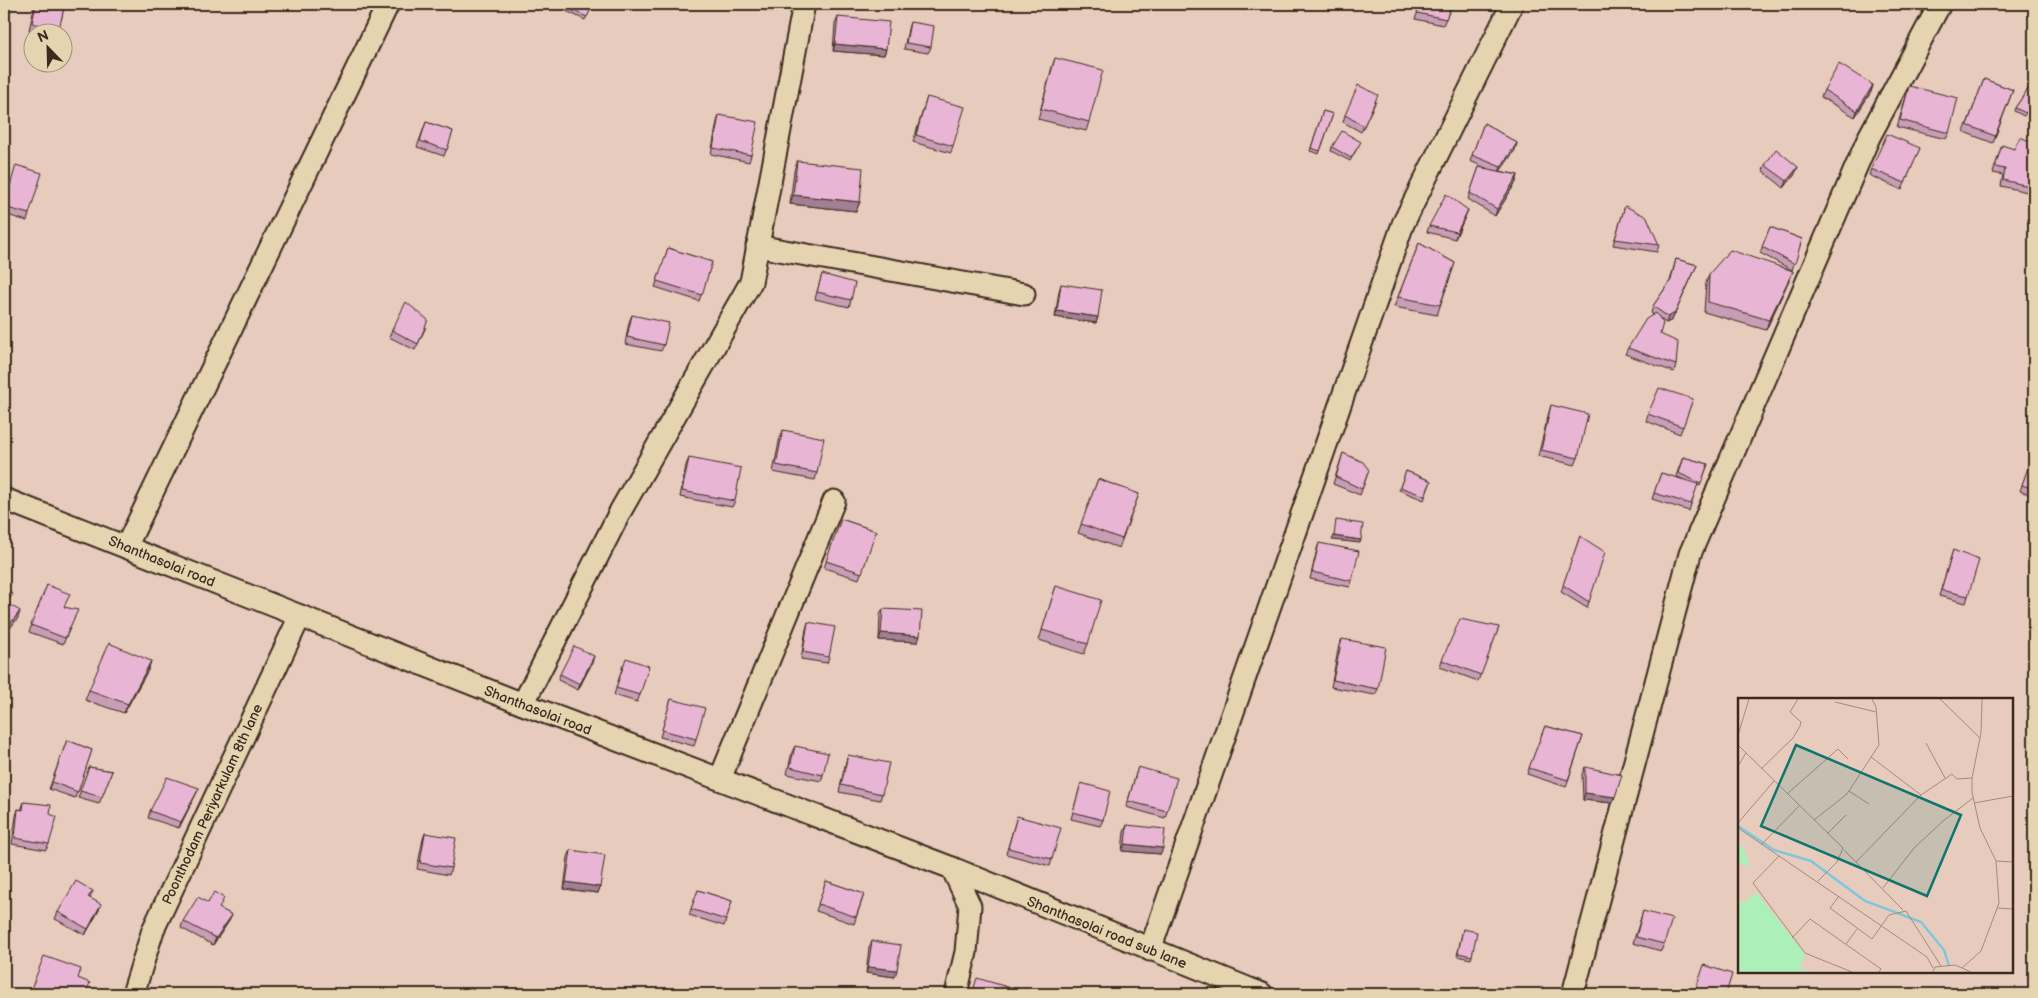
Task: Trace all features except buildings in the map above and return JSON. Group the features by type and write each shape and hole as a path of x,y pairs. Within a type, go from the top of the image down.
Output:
{"street":[{"path":"126,548 388,4"},
{"path":"523,704 621,510 751,282 804,4"},
{"path":"1150,950 1403,224 1512,4"},
{"path":"1573,994 1690,554 1869,137 1940,4"},
{"path":"757,246 1024,294"},
{"name":"Shanthasolai road","path":"4,499 523,704 952,868"},
{"path":"720,779 834,501"},
{"name":"Poonthodam Periyarkulam 8th lane","path":"133,994 153,930 300,616"},
{"path":"952,868 970,906 966,952 956,994"},
{"name":"Shanthasolai road sub lane","path":"952,868 1262,994"}]}
